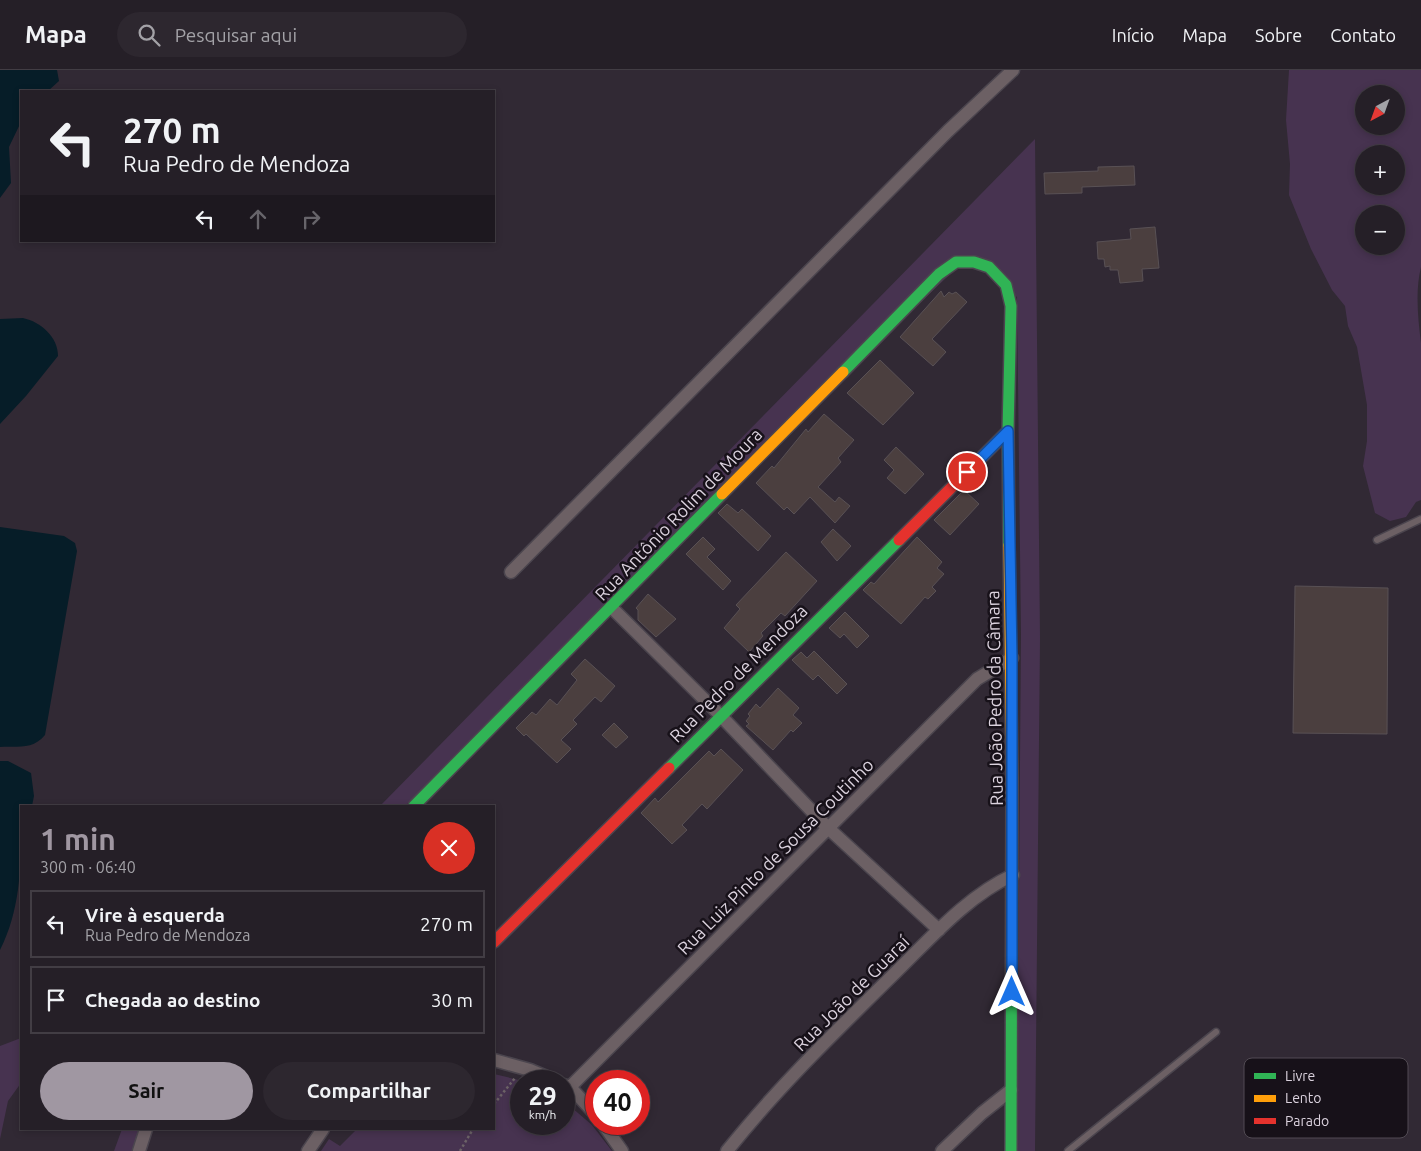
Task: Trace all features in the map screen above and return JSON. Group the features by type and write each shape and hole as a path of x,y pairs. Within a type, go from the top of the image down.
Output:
{"street":[{"path":"511,572 948,131 1013,70"},
{"name":"Rua Antônio Rolim de Moura","path":"415,805 939,274 956,262 974,262"},
{"name":"Rua João Pedro da Câmara","path":"974,262 989,268 1006,285 1011,306 1008,431 1013,875 1011,1151"},
{"name":"Rua Pedro de Mendoza","path":"495,941 720,715 1008,431"},
{"path":"611,607 720,715 828,827 939,930"},
{"name":"Rua Luiz Pinto de Sousa Coutinho","path":"575,1078 977,679 1012,658"},
{"name":"Rua João de Guaraí","path":"727,1151 778,1091 939,930 992,884 1013,875"},
{"path":"495,1060 529,1070"},
{"path":"942,1151 982,1112 1011,1090"},
{"path":"575,1094 585,1104"},
{"path":"139,1151 146,1130"},
{"path":"308,1151 322,1130"},
{"path":"611,1135 622,1151"}],"lane":[{"path":"1377,540 1421,519"},
{"path":"1068,1151 1216,1032"}],"path":[{"path":"495,1103 524,1068"},
{"path":"460,1151 473,1130"}],"shaded area":[{"path":"1289,70 1421,70 1421,267 1418,315 1421,343 1421,500 1416,502 1406,517 1390,521 1375,513 1363,466 1367,441 1367,405 1357,347 1348,326 1345,306 1332,290 1311,249 1289,195 1290,164 1286,120"},
{"path":"1035,139 1040,639 1035,1151 1017,1151 1021,634 1017,297 967,258 639,570 406,805 381,805"},
{"path":"20,1038 20,1084 8,1101 0,1139 0,1046"},
{"path":"495,1074 510,1078 510,1135 575,1135 575,1110 585,1119 585,1135 600,1135 612,1151 321,1151 329,1139 340,1146 356,1130 495,1130"},
{"path":"122,1130 139,1130 132,1151 114,1151"}],"water":[{"path":"0,70 57,70 59,81 49,90 20,90 20,124 9,147 11,183 0,198"},
{"path":"23,318 36,323 47,331 55,343 58,356 26,396 0,424 0,319"},
{"path":"0,527 64,536 75,543 77,551 45,735 35,743 24,746 0,747"},
{"path":"0,761 8,761 31,773 34,796 32,805 20,805 20,862 17,898 8,933 0,950"}],"building":[{"path":"1134,166 1135,185 1082,187 1082,193 1045,194 1044,173 1098,171 1098,167"},
{"path":"1155,227 1159,268 1142,269 1143,281 1120,283 1118,270 1110,270 1110,266 1105,267 1104,259 1098,259 1097,242 1131,239 1130,229"},
{"path":"941,291 944,297 949,292 952,294 956,292 967,302 932,339 946,352 933,366 900,337"},
{"path":"880,360 914,393 883,425 847,393"},
{"path":"824,414 854,440 838,458 841,462 818,487 835,502 839,497 850,506 835,523 810,497 794,514 787,507 784,510 756,483 772,466 774,468 806,429 808,432"},
{"path":"896,447 924,474 905,494 887,478 894,470 884,460"},
{"path":"964,490 979,504 950,535 934,520"},
{"path":"727,504 738,513 742,509 771,536 758,551 718,513"},
{"path":"833,529 851,546 837,561 821,542"},
{"path":"703,537 715,549 707,557 731,581 723,590 686,554"},
{"path":"917,537 942,562 937,568 944,574 932,587 936,591 928,599 925,597 901,624 863,590 871,582 874,584"},
{"path":"786,552 817,581 785,616 781,613 761,633 763,636 749,652 724,628 740,609 736,605"},
{"path":"1295,586 1388,588 1387,734 1293,733"},
{"path":"648,594 676,619 656,637 638,620 638,610 636,608"},
{"path":"845,612 869,636 857,648 844,634 840,638 829,628"},
{"path":"814,651 847,684 837,694 818,675 813,680 792,660 801,652 807,658"},
{"path":"585,659 615,686 601,702 595,697 573,720 577,724 561,740 571,749 557,763 526,734 524,736 516,728 532,712 536,715 550,699 557,705 577,680 571,674"},
{"path":"778,688 799,708 793,715 802,723 793,732 791,730 773,750 746,726 749,724 746,721 750,716 748,714 756,704 760,708"},
{"path":"614,723 628,737 616,748 602,735"},
{"path":"721,749 743,770 707,809 702,804 682,825 687,830 672,844 641,813 655,798 658,802 709,751 714,756"}],"traffic: fast":[{"path":"843,372 939,274 956,262 974,262 989,267 1006,285 1011,306 1008,431 1009,545"},
{"path":"415,805 722,494"},
{"path":"669,768 899,540"},
{"path":"1011,1151 1012,780"}],"traffic: slow":[{"path":"722,494 843,372"},
{"path":"1009,545 1012,780"}],"traffic: jam":[{"path":"899,540 1008,431"},
{"path":"495,941 669,768"}],"route":[{"path":"967,472 1008,431 1012,658 1012,992"}]}
